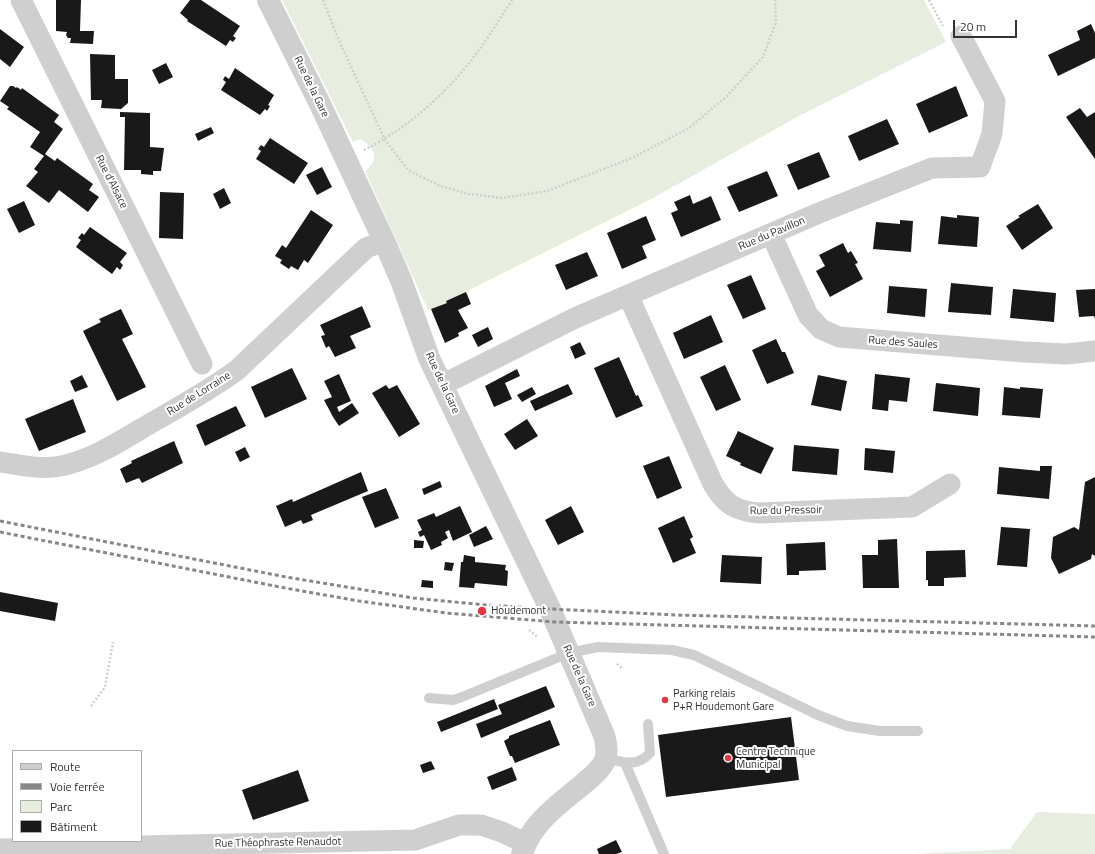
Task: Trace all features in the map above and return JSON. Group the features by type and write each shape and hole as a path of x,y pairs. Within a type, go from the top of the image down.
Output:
{"street":[{"name":"Rue d'Alsace","path":"21,0 202,364"},
{"name":"Rue de la Gare","path":"268,0 321,106 384,241 401,280 429,358 503,515 530,568 569,653 604,735 606,750 611,763"},
{"name":"Rue du Pavillon","path":"442,386 575,318 771,234 932,168 980,167 992,134 995,101 961,36"},
{"name":"Rue des Saules","path":"771,234 808,315 821,329 839,337 1024,352 1066,354 1095,351"},
{"name":"Rue de Lorraine","path":"0,462 36,468 60,466 87,458 110,448 213,387 237,370 366,248 384,241"},
{"name":"Rue du Pressoir","path":"628,295 713,484 720,495 729,504 746,512 759,513 912,507 950,484"},
{"path":"524,848 536,826 544,817 590,778 611,763"},
{"name":"Rue Théophraste Renaudot","path":"0,849 415,840 459,825 481,825 492,828 524,848"}],"lane":[{"path":"429,698 453,700 569,653 598,647 672,650 694,655 818,715 847,726 880,731 918,731"},
{"path":"611,763 637,763 645,759 650,753 648,724"},
{"path":"611,763 664,854"}],"path":[{"path":"323,0 340,43 385,140 408,170 440,186 469,194 502,198 547,191 632,158 689,128 726,98 763,57 776,22 774,0"},
{"path":"346,160 385,140 435,101 473,59 512,0"},
{"path":"929,0 946,31 961,36"},
{"path":"91,706 105,687 113,642"}],"green space":[{"path":"282,0 924,0 946,42 799,116 653,198 447,301 447,303 428,310 365,171 373,163 374,154 369,146 360,139 353,142"},
{"path":"1037,812 1095,814 1095,854 915,854 1010,849"}],"building":[{"path":"56,0 81,0 80,31 94,31 93,44 70,43 71,38 68,38 66,35 67,32 56,31"},
{"path":"190,0 201,0 240,26 233,36 236,38 233,42 230,40 226,46 187,21 188,20 180,13"},
{"path":"1091,24 1095,33 1095,58 1058,76 1048,55 1080,40 1077,31"},
{"path":"0,29 24,47 10,67 0,59"},
{"path":"90,54 115,55 115,79 128,79 128,103 121,109 101,108 102,100 91,100"},
{"path":"166,63 173,77 159,84 152,70"},
{"path":"235,68 274,95 268,105 270,106 267,111 265,109 260,115 221,90 226,82 223,80 225,76 229,79"},
{"path":"10,86 17,87 21,90 22,88 59,115 54,122 63,129 45,154 55,161 57,158 93,184 89,190 99,197 88,212 59,190 49,203 26,186 38,172 34,169 44,156 30,147 40,132 7,109 9,107 0,101"},
{"path":"956,86 968,116 929,133 916,104"},
{"path":"1080,108 1087,117 1095,112 1095,159 1066,117"},
{"path":"120,112 150,113 150,147 164,148 161,171 153,171 153,175 141,174 141,170 124,170 125,117 120,117"},
{"path":"887,119 899,144 859,161 848,136"},
{"path":"211,127 214,133 198,141 195,134"},
{"path":"270,138 308,163 294,184 256,159 261,151 258,149 261,145 264,147"},
{"path":"819,152 830,177 798,190 787,165"},
{"path":"322,167 332,187 317,195 306,175"},
{"path":"767,171 778,196 739,212 727,187"},
{"path":"224,188 231,203 220,209 213,194"},
{"path":"160,192 184,193 183,239 159,238"},
{"path":"690,195 693,204 711,196 721,220 681,237 671,213 678,210 674,202"},
{"path":"24,201 35,225 19,233 7,209"},
{"path":"1038,204 1053,228 1022,250 1006,226 1020,217 1018,216"},
{"path":"311,210 333,225 308,263 304,260 298,270 291,266 289,269 280,263 282,260 275,256 282,245 286,248"},
{"path":"957,215 979,217 977,247 938,244 941,216 957,218"},
{"path":"646,216 656,240 642,246 647,258 622,269 607,233"},
{"path":"900,220 913,221 911,252 873,249 876,222 900,224"},
{"path":"90,227 127,253 120,262 123,265 120,270 117,267 112,274 76,247 81,240 78,238 82,233 84,235"},
{"path":"843,243 848,253 851,251 858,263 855,264 863,279 830,297 816,271 825,266 819,255"},
{"path":"587,252 598,276 566,290 555,265"},
{"path":"751,275 766,309 743,319 727,285"},
{"path":"951,283 993,287 991,315 948,312"},
{"path":"889,286 927,289 925,317 887,313"},
{"path":"1013,289 1056,293 1054,322 1010,318"},
{"path":"1095,289 1095,319 1094,316 1079,317 1076,290"},
{"path":"466,292 471,304 458,310 468,328 458,333 459,336 445,343 431,309 447,303 446,301"},
{"path":"362,306 371,327 350,336 356,348 335,357 329,346 326,348 321,336 325,335 320,325"},
{"path":"121,309 133,334 122,339 146,387 117,401 83,331 101,322 99,319"},
{"path":"711,315 723,342 684,359 673,333"},
{"path":"488,327 493,339 478,347 472,335"},
{"path":"776,339 782,352 785,352 794,373 767,384 752,350"},
{"path":"580,342 586,354 575,359 570,347"},
{"path":"619,357 636,396 638,395 643,406 616,418 594,368"},
{"path":"725,365 741,400 716,411 700,377"},
{"path":"292,368 307,399 265,418 251,387"},
{"path":"517,369 520,376 505,383 512,399 494,407 485,386"},
{"path":"339,374 351,401 337,407 339,412 352,403 359,413 339,426 324,400 332,397 324,381"},
{"path":"875,374 910,378 907,402 889,400 888,411 872,409"},
{"path":"82,375 88,387 75,392 70,381"},
{"path":"818,375 847,381 841,411 811,405"},
{"path":"936,383 980,388 978,416 933,411"},
{"path":"568,384 573,394 535,411 530,401"},
{"path":"386,385 389,389 397,385 420,424 399,437 372,393"},
{"path":"532,387 536,394 522,402 517,395"},
{"path":"1004,387 1043,389 1040,418 1002,415"},
{"path":"73,399 86,432 39,451 25,419"},
{"path":"236,406 246,426 205,446 196,425"},
{"path":"527,419 538,436 515,450 504,434"},
{"path":"738,431 774,448 761,474 740,465 741,463 726,456"},
{"path":"174,441 183,463 142,483 139,478 126,483 120,469 132,463 131,461"},
{"path":"794,445 839,449 837,475 792,471"},
{"path":"245,447 250,457 240,462 235,452"},
{"path":"865,448 895,451 893,473 864,470"},
{"path":"669,456 682,488 657,499 643,466"},
{"path":"1040,466 1052,466 1049,499 997,494 999,467 1040,471"},
{"path":"361,472 368,491 311,515 313,520 303,524 301,520 285,527 276,506 292,499 293,502"},
{"path":"1095,477 1095,556 1092,554 1091,559 1059,574 1051,558 1053,537 1074,527 1079,530 1085,482"},
{"path":"440,481 442,487 424,495 422,489"},
{"path":"386,488 399,518 375,528 362,497"},
{"path":"460,506 472,532 453,541 449,530 445,532 448,538 441,542 442,545 431,550 424,535 420,537 418,532 422,530 417,520 434,513 436,517"},
{"path":"571,506 584,532 558,545 545,520"},
{"path":"684,516 693,537 690,539 696,553 673,563 658,528"},
{"path":"486,526 493,539 474,547 469,535"},
{"path":"1001,527 1030,529 1027,567 997,565"},
{"path":"897,539 899,588 863,588 862,555 878,555 878,540"},
{"path":"414,540 424,541 423,548 414,548"},
{"path":"825,542 826,570 799,571 799,575 787,575 786,544"},
{"path":"965,550 966,577 944,578 944,586 928,586 928,580 926,580 926,551"},
{"path":"464,555 475,557 475,562 506,565 505,570 508,571 507,586 475,583 474,588 459,587 461,562 463,562"},
{"path":"722,555 762,557 761,584 720,582"},
{"path":"445,562 454,563 452,571 444,570"},
{"path":"422,580 433,581 433,588 421,587"},
{"path":"0,592 58,603 55,621 0,611"},
{"path":"546,686 555,707 481,738 476,724 502,714 498,705"},
{"path":"494,699 498,709 441,732 437,722"},
{"name":"Centre Technique Municipal","path":"791,717 799,780 666,797 658,735"},
{"path":"550,720 560,745 515,763 512,756 510,756 504,741 509,738 509,736"},
{"path":"431,761 435,769 423,773 420,765"},
{"path":"512,767 517,780 492,790 487,777"},
{"path":"298,770 309,801 253,820 242,790"},
{"path":"616,840 622,852 616,854 599,854 597,849"}],"railway":[{"path":"0,521 286,577 413,598 486,605 677,615 1095,626"},
{"path":"0,532 285,588 359,601 446,613 555,622 1095,637"}],"place":[{"name":"Houdemont","path":"482,611"},
{"name":"Parking relais P+R Houdemont Gare","path":"665,700"},
{"name":"Centre Technique Municipal","path":"728,758"}]}
